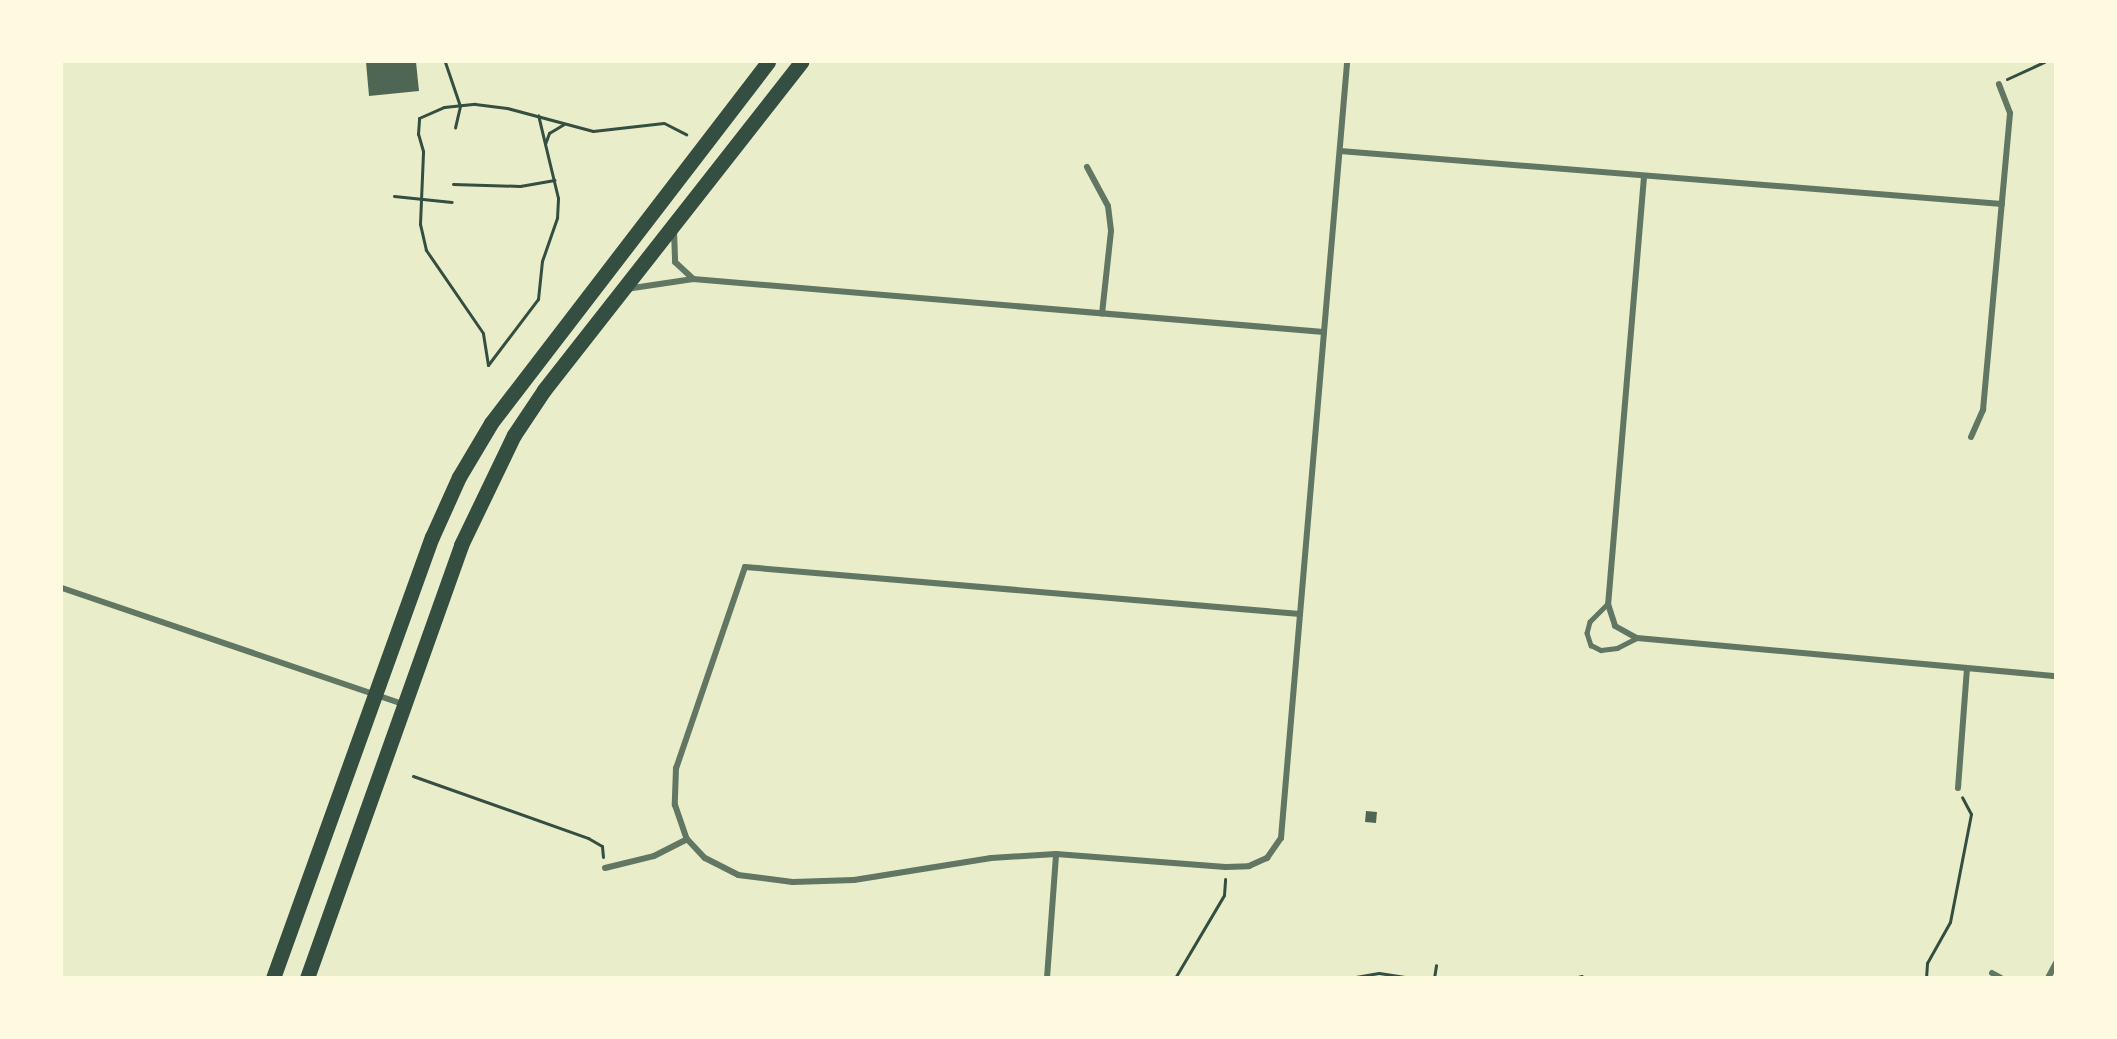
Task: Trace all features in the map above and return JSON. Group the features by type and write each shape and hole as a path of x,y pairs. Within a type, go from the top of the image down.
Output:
{"main road":[{"path":"273,978 432,537 459,477 491,423 768,62"},
{"path":"307,978 461,545 493,475 544,390 801,62"}],"street":[{"path":"1300,614 745,567 676,768 675,805 687,840 705,858 738,875 793,882 854,880 991,858 1056,854 1226,867 1249,866 1267,858 1281,838 1347,62"},
{"path":"1971,437 1983,410 2010,113 1999,84"},
{"path":"1340,151 2002,204"},
{"path":"1088,167 1108,206 1111,231 1102,314"},
{"path":"1644,177 1608,604 1615,626 1636,638 2055,676"},
{"path":"674,227 675,262 693,279"},
{"path":"624,290 693,279 1324,332"},
{"path":"62,588 403,704"},
{"path":"1958,788 1967,668"},
{"path":"605,867 654,856 687,840"},
{"path":"1047,978 1056,854"},
{"path":"2048,978 2055,963"},
{"path":"1992,973 2001,978"}],"lane":[{"path":"1608,604 1590,622 1587,633 1591,645 1601,650 1617,648 1636,638"}],"path":[{"path":"445,62 460,106 455,127"},
{"path":"1999,84 2044,62"},
{"path":"538,115 554,180 557,218 542,261 538,299 488,365 483,333 426,250 420,224 423,151 418,134 419,118 428,111 460,106 507,108 538,115 564,124 619,131 664,123 686,134"},
{"path":"545,144 549,133 564,124"},
{"path":"453,184 520,186 554,180"},
{"path":"394,196 452,202"},
{"path":"413,776 588,838 602,846 605,867"},
{"path":"1926,978 1927,963 1950,922 1971,814 1958,788"},
{"path":"1175,978 1224,895 1226,867"},
{"path":"1434,978 1436,965"},
{"path":"1350,978 1379,973 1410,978"},
{"path":"1574,978 1582,976"}],"building":[{"path":"366,62 416,62 419,91 369,96"},
{"path":"1366,811 1377,812 1376,823 1365,822"}]}
